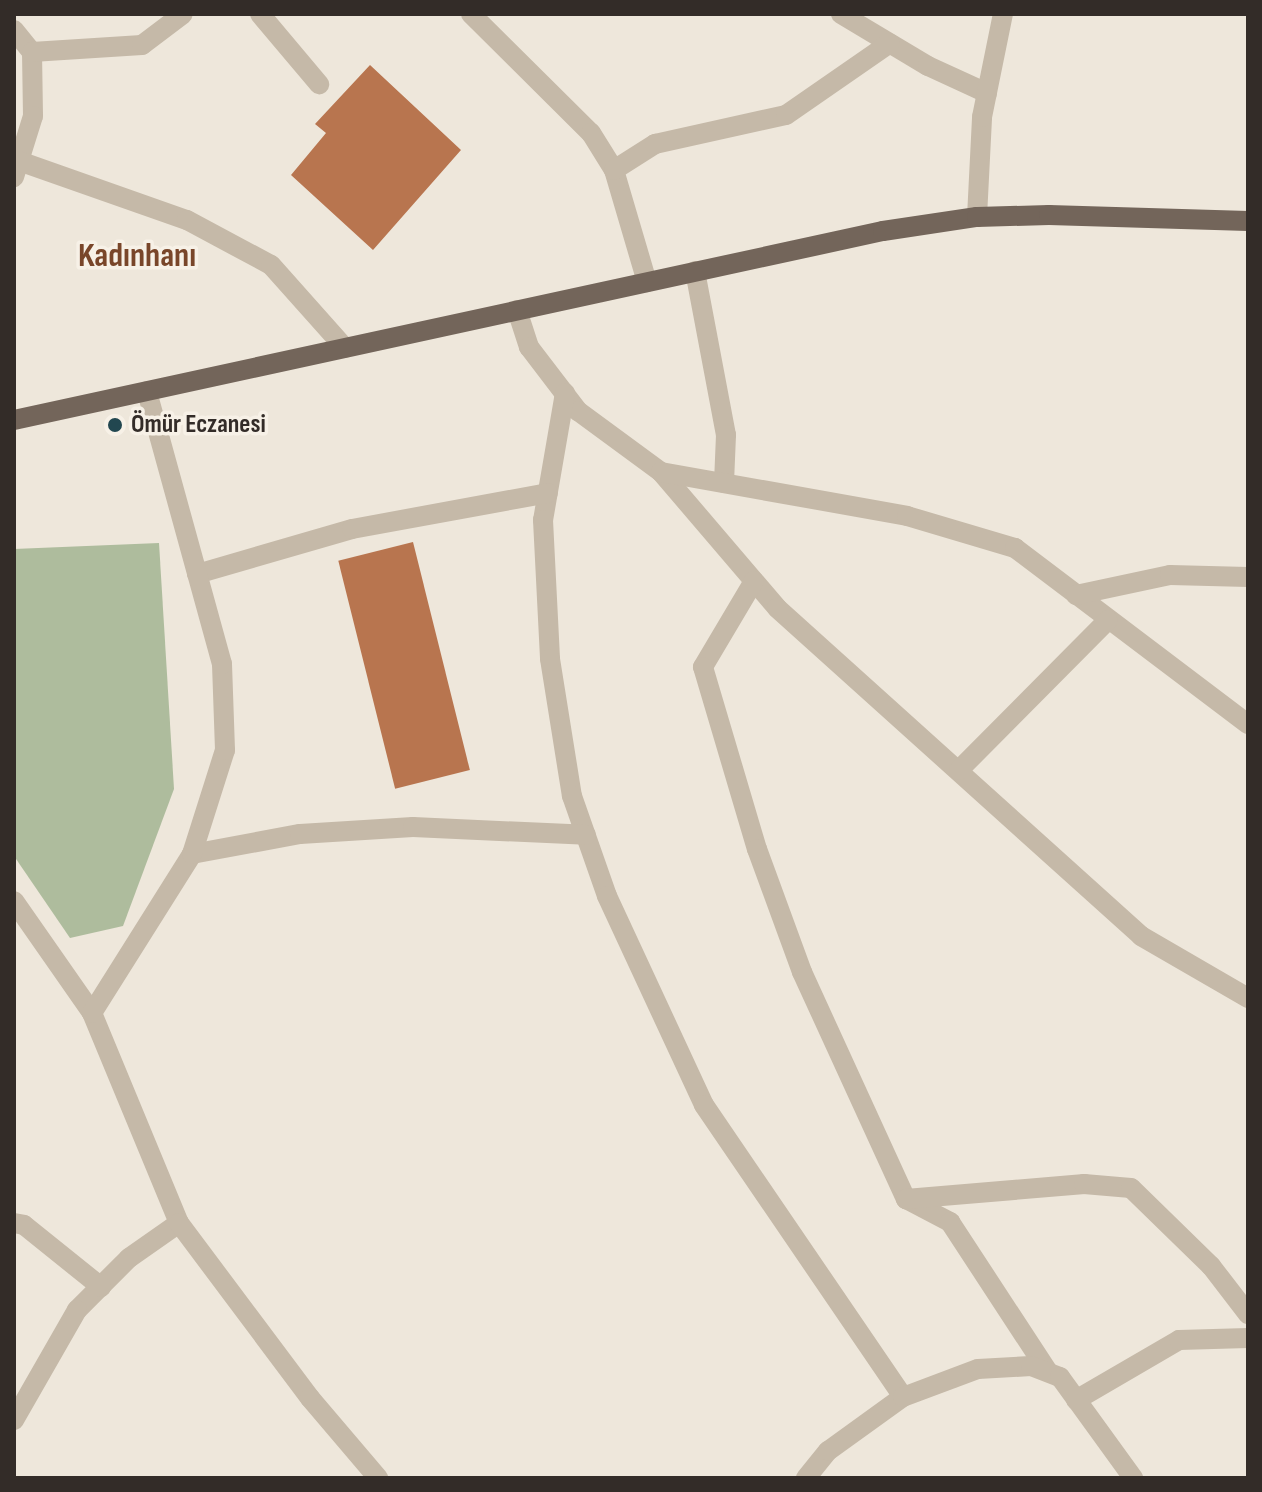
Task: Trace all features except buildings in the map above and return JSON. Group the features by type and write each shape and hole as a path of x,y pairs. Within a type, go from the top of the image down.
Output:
{"main road":[{"path":"14,420 883,231 977,217 1248,221"}],"street":[{"path":"32,52 142,45 183,14"},
{"path":"260,14 319,84"},
{"path":"841,14 987,93"},
{"path":"977,217 987,93 1003,14"},
{"path":"483,17 591,133 614,170 647,282"},
{"path":"14,30 32,52 33,116 16,169 187,220 271,265 345,348"},
{"path":"614,170 655,144 786,115 890,43"},
{"path":"695,271 726,435 724,483"},
{"path":"517,310 529,347 578,411 661,472 777,608 1141,936 1248,998"},
{"path":"92,1013 192,854 225,750 222,664 147,391"},
{"path":"565,393 543,520 550,659 572,796 607,896 704,1105 903,1397"},
{"path":"661,472 907,516 1015,548 1248,724"},
{"path":"197,574 352,529 548,493"},
{"path":"1076,595 1170,575 1248,577"},
{"path":"754,581 703,667 757,849 802,972 906,1199 950,1222 1048,1372"},
{"path":"959,770 1108,620"},
{"path":"192,854 300,834 413,827 586,835"},
{"path":"14,901 92,1013 179,1223 310,1398 378,1478"},
{"path":"906,1199 1084,1184 1131,1188 1211,1266 1248,1314"},
{"path":"14,1223 24,1225 101,1287"},
{"path":"14,1420 77,1310 129,1258 179,1223"},
{"path":"1076,1400 1142,1357 1179,1340 1248,1338"},
{"path":"806,1478 828,1451 903,1397 978,1369 1031,1366 1060,1377 1133,1478"}],"green space":[{"path":"159,543 174,789 123,926 70,938 14,856 14,549"}],"place":[{"name":"Ömür Eczanesi","path":"115,425"}],"district":[{"name":"Kadınhanı","path":"137,256"}]}
